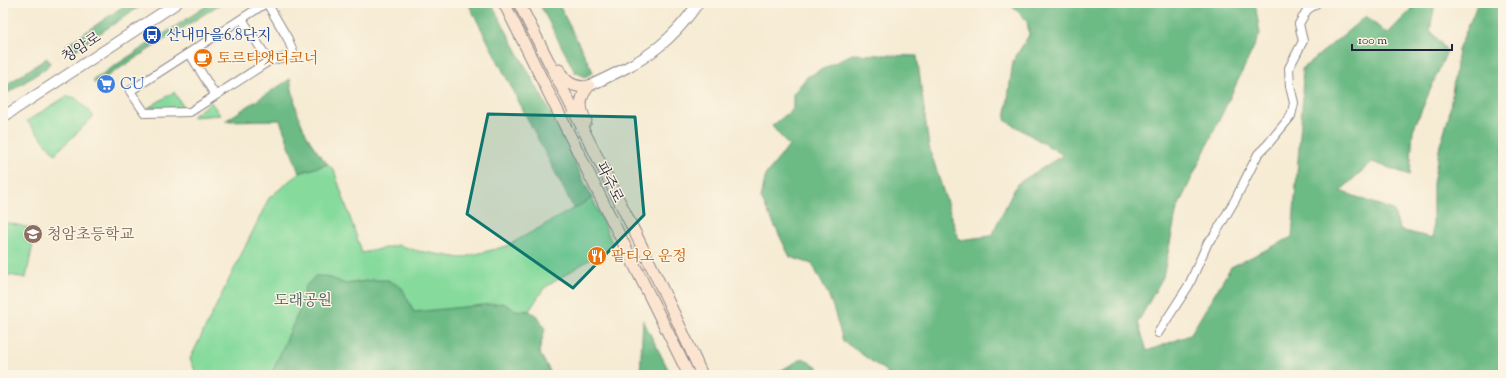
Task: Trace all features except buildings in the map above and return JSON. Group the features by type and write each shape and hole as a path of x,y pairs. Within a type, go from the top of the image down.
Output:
{"main road":[{"name":"파주로","path":"504,3 689,375"},
{"name":"파주로","path":"519,3 679,322 702,375"},
{"path":"544,53 554,62 561,75 567,81 582,88 589,86"},
{"path":"589,86 583,93 581,102 582,113 598,147 600,162"}],"street":[{"name":"청암로","path":"3,117 177,3"},
{"path":"266,3 288,40 294,55 269,61 190,112 145,113 130,91 190,54 266,3"},
{"path":"589,86 635,64 658,48 678,29 698,3"},
{"path":"1158,333 1188,285 1208,242 1214,236 1235,200 1258,154 1291,116 1294,103 1290,86 1290,68 1303,41 1300,24 1307,10 1317,3"},
{"path":"242,19 269,61"},
{"path":"190,54 215,95"}],"highlighted area":[{"path":"488,114 635,117 644,215 573,288 467,214"}],"green space":[{"path":"128,3 145,3 75,50 64,47"},
{"path":"211,3 222,3 95,84 93,80"},
{"path":"468,3 491,3 548,108 592,198 574,209"},
{"path":"539,3 558,3 593,72 585,77 575,72"},
{"path":"1009,3 1255,3 1260,34 1177,209 1163,277 1138,322 1147,351 1190,335 1231,267 1292,237 1303,96 1302,69 1366,16 1387,34 1411,10 1410,3 1435,3 1430,30 1447,51 1413,130 1410,175 1372,162 1340,191 1393,210 1400,230 1433,238 1433,183 1440,145 1449,116 1458,50 1478,3 1503,3 1503,185 1499,195 1503,216 1503,375 884,375 887,372 843,341 828,294 812,264 790,257 761,198 766,174 789,146 772,126 793,109 793,94 807,77 852,54 917,56 929,147 959,240 991,236 1017,184 1063,155 1005,120 1013,61 1029,35 1027,21"},
{"path":"47,58 50,63 45,69 3,96 3,87"},
{"path":"290,79 297,112 303,128 312,144 328,164 299,173 280,120 225,121"},
{"path":"174,92 184,108 148,108"},
{"path":"67,96 76,98 94,116 55,154 27,121"},
{"path":"211,102 220,115 191,117"},
{"name":"도래공원","path":"328,164 334,170 362,253 398,245 418,251 461,258 507,246 592,198 613,245 544,288 529,311 445,375 197,375 190,359 269,198 299,173"},
{"path":"3,222 36,229 26,278 3,274"},
{"path":"315,276 326,276 346,284 372,280 388,280 402,288 414,312 503,303 515,310 529,311 538,316 545,329 539,352 552,375 271,375 302,304 305,287"},
{"path":"643,320 671,375 640,375"},
{"path":"803,358 828,375 773,375"}],"place":[{"name":"산내마을6.8단지","path":"152,35"},
{"name":"토르타앳더코너","path":"203,58"},
{"name":"CU","path":"106,84"},
{"name":"청암초등학교","path":"33,234"},
{"name":"팥티오 운정","path":"597,256"}]}
